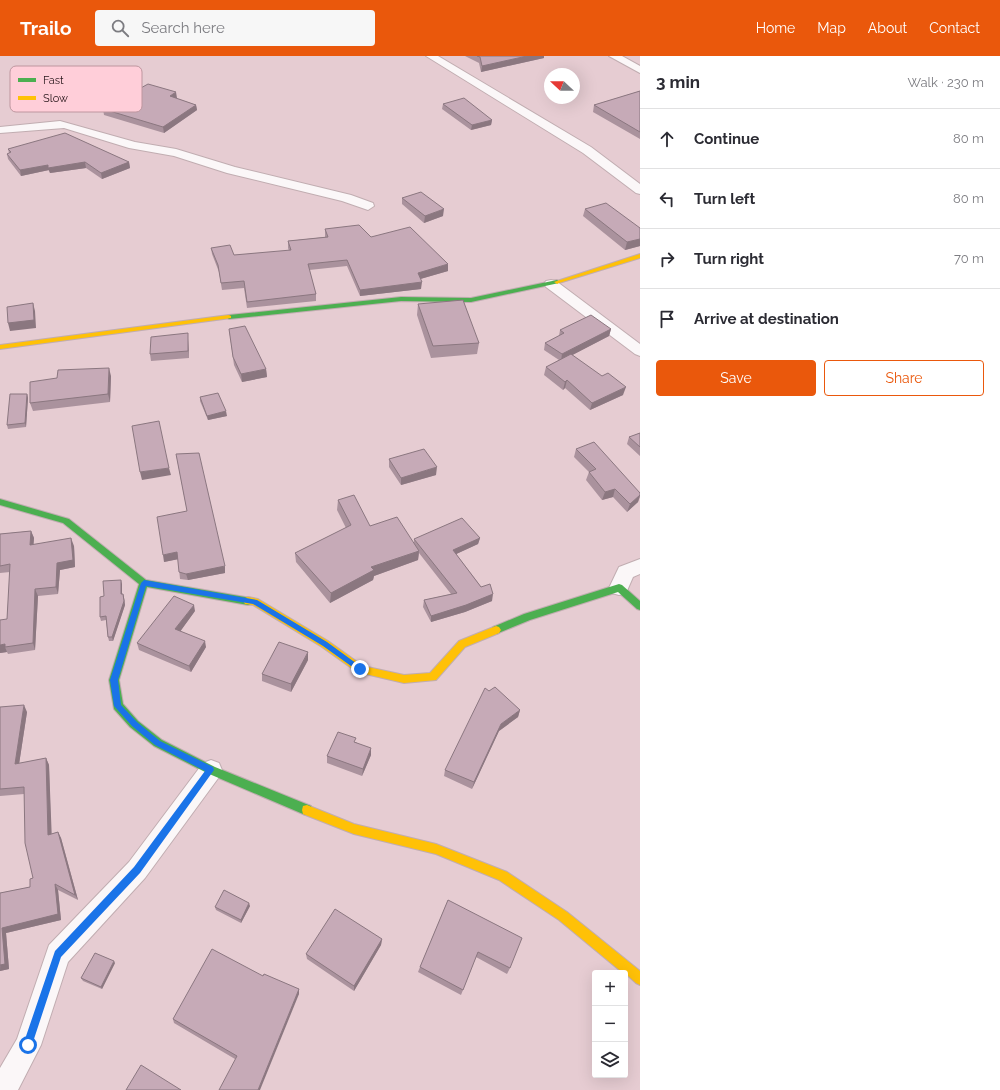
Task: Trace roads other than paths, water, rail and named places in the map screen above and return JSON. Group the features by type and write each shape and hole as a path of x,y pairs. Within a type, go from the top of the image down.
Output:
{"street":[{"path":"431,56 587,150 640,190"},
{"path":"614,56 640,70"},
{"path":"0,130 60,124 66,125 132,145 176,153 231,170 346,198 368,206"},
{"path":"0,347 292,310 400,299 471,300 551,284 640,256"},
{"path":"551,284 640,351"},
{"path":"0,502 66,522 144,583 255,602 325,644 360,669 404,679 433,676 462,644 527,617 619,588 626,572 640,566"},
{"path":"144,583 114,680 118,706 134,724 158,743 211,770 354,829 436,848 502,876 563,916 640,979"},
{"path":"619,588 640,606"},
{"path":"3,1090 28,1045 58,954 137,870 211,770"}]}
